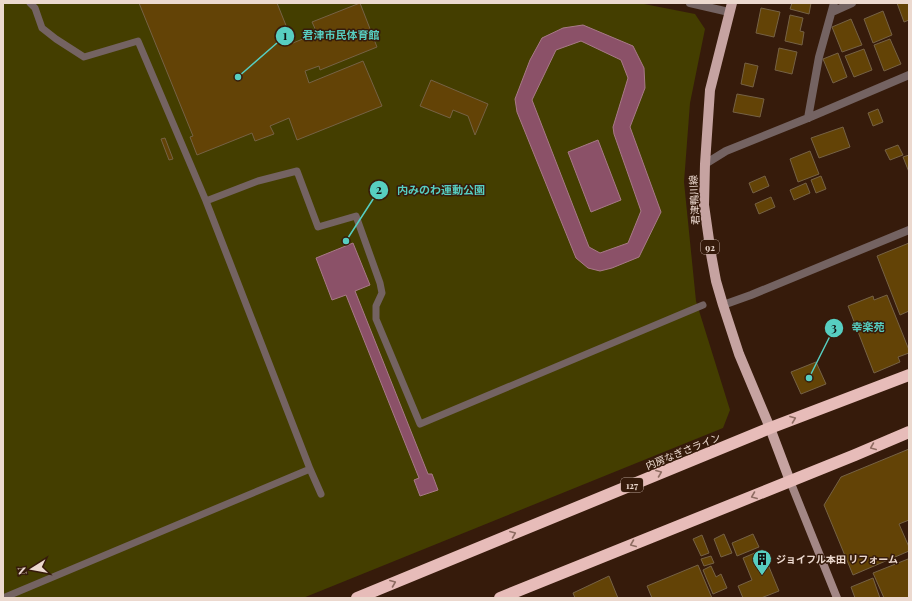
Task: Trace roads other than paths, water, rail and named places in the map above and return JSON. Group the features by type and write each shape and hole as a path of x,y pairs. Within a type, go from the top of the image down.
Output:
{"highway":[{"name":"内房なぎさライン","path":"357,598 770,428 909,375"},
{"path":"500,598 909,432"}],"main road":[{"name":"君津鴨川線","path":"730,8 710,90 704,164 704,205 711,254 722,306 739,354 790,481"}],"street":[{"path":"690,3 730,8"},
{"path":"808,118 819,57 834,3"},
{"path":"832,12 852,3"},
{"path":"704,164 726,151 909,76"},
{"path":"722,306 909,230"},
{"path":"790,481 837,598"}],"lane":[{"path":"30,3 35,8 42,28 84,57 138,41 206,201 320,494"},
{"path":"206,201 258,181 297,171 318,227 356,216 380,283 382,293 376,306 376,319 420,424 703,305"},
{"path":"3,598 310,469"}],"place":[{"name":"君津市民体育館","path":"238,77"},
{"name":"内みのわ運動公園","path":"346,241"},
{"name":"幸楽苑","path":"809,378"},
{"name":"ジョイフル本田 リフォーム","path":"762,576"}]}
